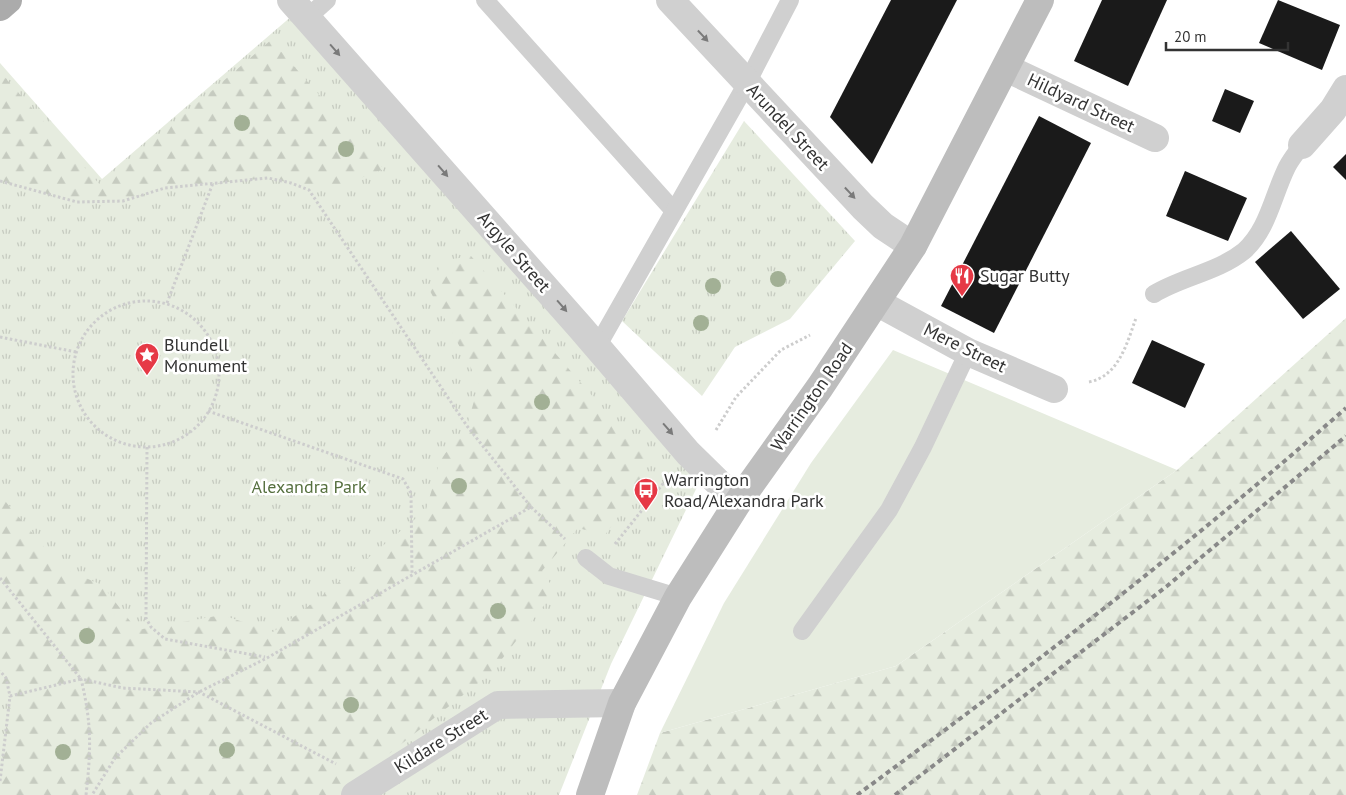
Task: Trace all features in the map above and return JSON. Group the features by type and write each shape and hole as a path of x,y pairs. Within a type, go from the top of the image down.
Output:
{"main road":[{"path":"0,7 8,0"},
{"name":"Warrington Road","path":"590,795 622,703 678,597 738,502 878,303 913,246 1040,0"}],"street":[{"name":"Arundel Street","path":"670,0 863,207 883,226 913,246"},
{"name":"Argyle Street","path":"308,6 688,453 738,502"},
{"name":"Hildyard Street","path":"1006,68 1155,138"},
{"path":"1302,144 1332,110 1346,89"},
{"name":"Mere Street","path":"878,303 968,352 1054,389"},
{"name":"Kildare Street","path":"364,789 498,705 622,703"}],"lane":[{"path":"485,0 674,211"},
{"path":"597,346 747,83 790,0"},
{"path":"1154,294 1172,284 1220,265 1244,251 1258,234 1287,167 1302,144"},
{"path":"802,631 889,510 923,447 968,352"},
{"path":"591,562 610,576 678,597"}],"path":[{"path":"0,181 77,202 123,200 165,188 268,178 291,183 309,190 467,426 531,507 591,562 688,453 720,426 736,397 781,350 816,332"},
{"path":"167,303 213,184"},
{"path":"1054,389 1096,381 1111,370 1123,354 1137,314 1154,294"},
{"path":"141,301 167,303 187,313 205,330 216,352 220,375 215,399 203,420 185,437 163,446 138,448 115,441 95,428 87,418 80,408 72,385 73,361 82,338 97,318 117,306 141,301"},
{"path":"0,337 76,352"},
{"path":"208,411 403,479 411,493 412,573"},
{"path":"147,447 146,618 148,622 165,638 267,658"},
{"path":"92,795 115,758 151,723 199,692 267,658 412,573 531,507"},
{"path":"0,578 81,679 88,706 92,747 86,795"},
{"path":"0,671 6,678 10,696 0,781"},
{"path":"10,696 81,679 123,688 199,692 364,789"}],"green space":[{"name":"Alexandra Park","path":"300,9 700,481 611,664 559,795 0,795 0,63 102,179"},
{"path":"271,40 384,169 350,182 309,190 291,183 268,178 165,188 120,201 77,202 0,181 0,72 101,186"},
{"path":"744,121 855,241 790,319 735,347 702,396 622,321"},
{"path":"471,256 646,458 645,478 605,535 578,528 542,571 555,591 491,673 385,757 331,795 0,795 9,696 0,700 0,495 62,568 102,585 137,630 222,615 273,632 317,600 426,510 440,460 467,426 479,383 430,291 442,261"},
{"path":"1346,318 1346,795 637,795 660,733 896,666 1177,470"},
{"path":"893,350 1177,470 896,666 660,733 724,603 811,463"}],"building":[{"path":"891,0 957,0 872,164 830,117"},
{"path":"1102,0 1167,0 1128,86 1074,61"},
{"path":"1278,0 1340,25 1322,70 1259,43"},
{"path":"1225,89 1254,101 1240,133 1212,121"},
{"path":"1039,116 1091,143 994,333 941,306"},
{"path":"1346,154 1346,180 1333,167"},
{"path":"1185,171 1247,198 1228,241 1166,216"},
{"path":"1291,231 1340,289 1303,319 1255,262"},
{"path":"1152,340 1205,364 1185,408 1132,383"}],"railway":[{"path":"857,795 1106,607 1227,509 1346,408"},
{"path":"895,795 1167,586 1346,436"}],"place":[{"name":"Sugar Butty","path":"962,297"},
{"name":"Blundell Monument","path":"147,376"},
{"name":"Warrington Road/Alexandra Park","path":"646,511"}]}
